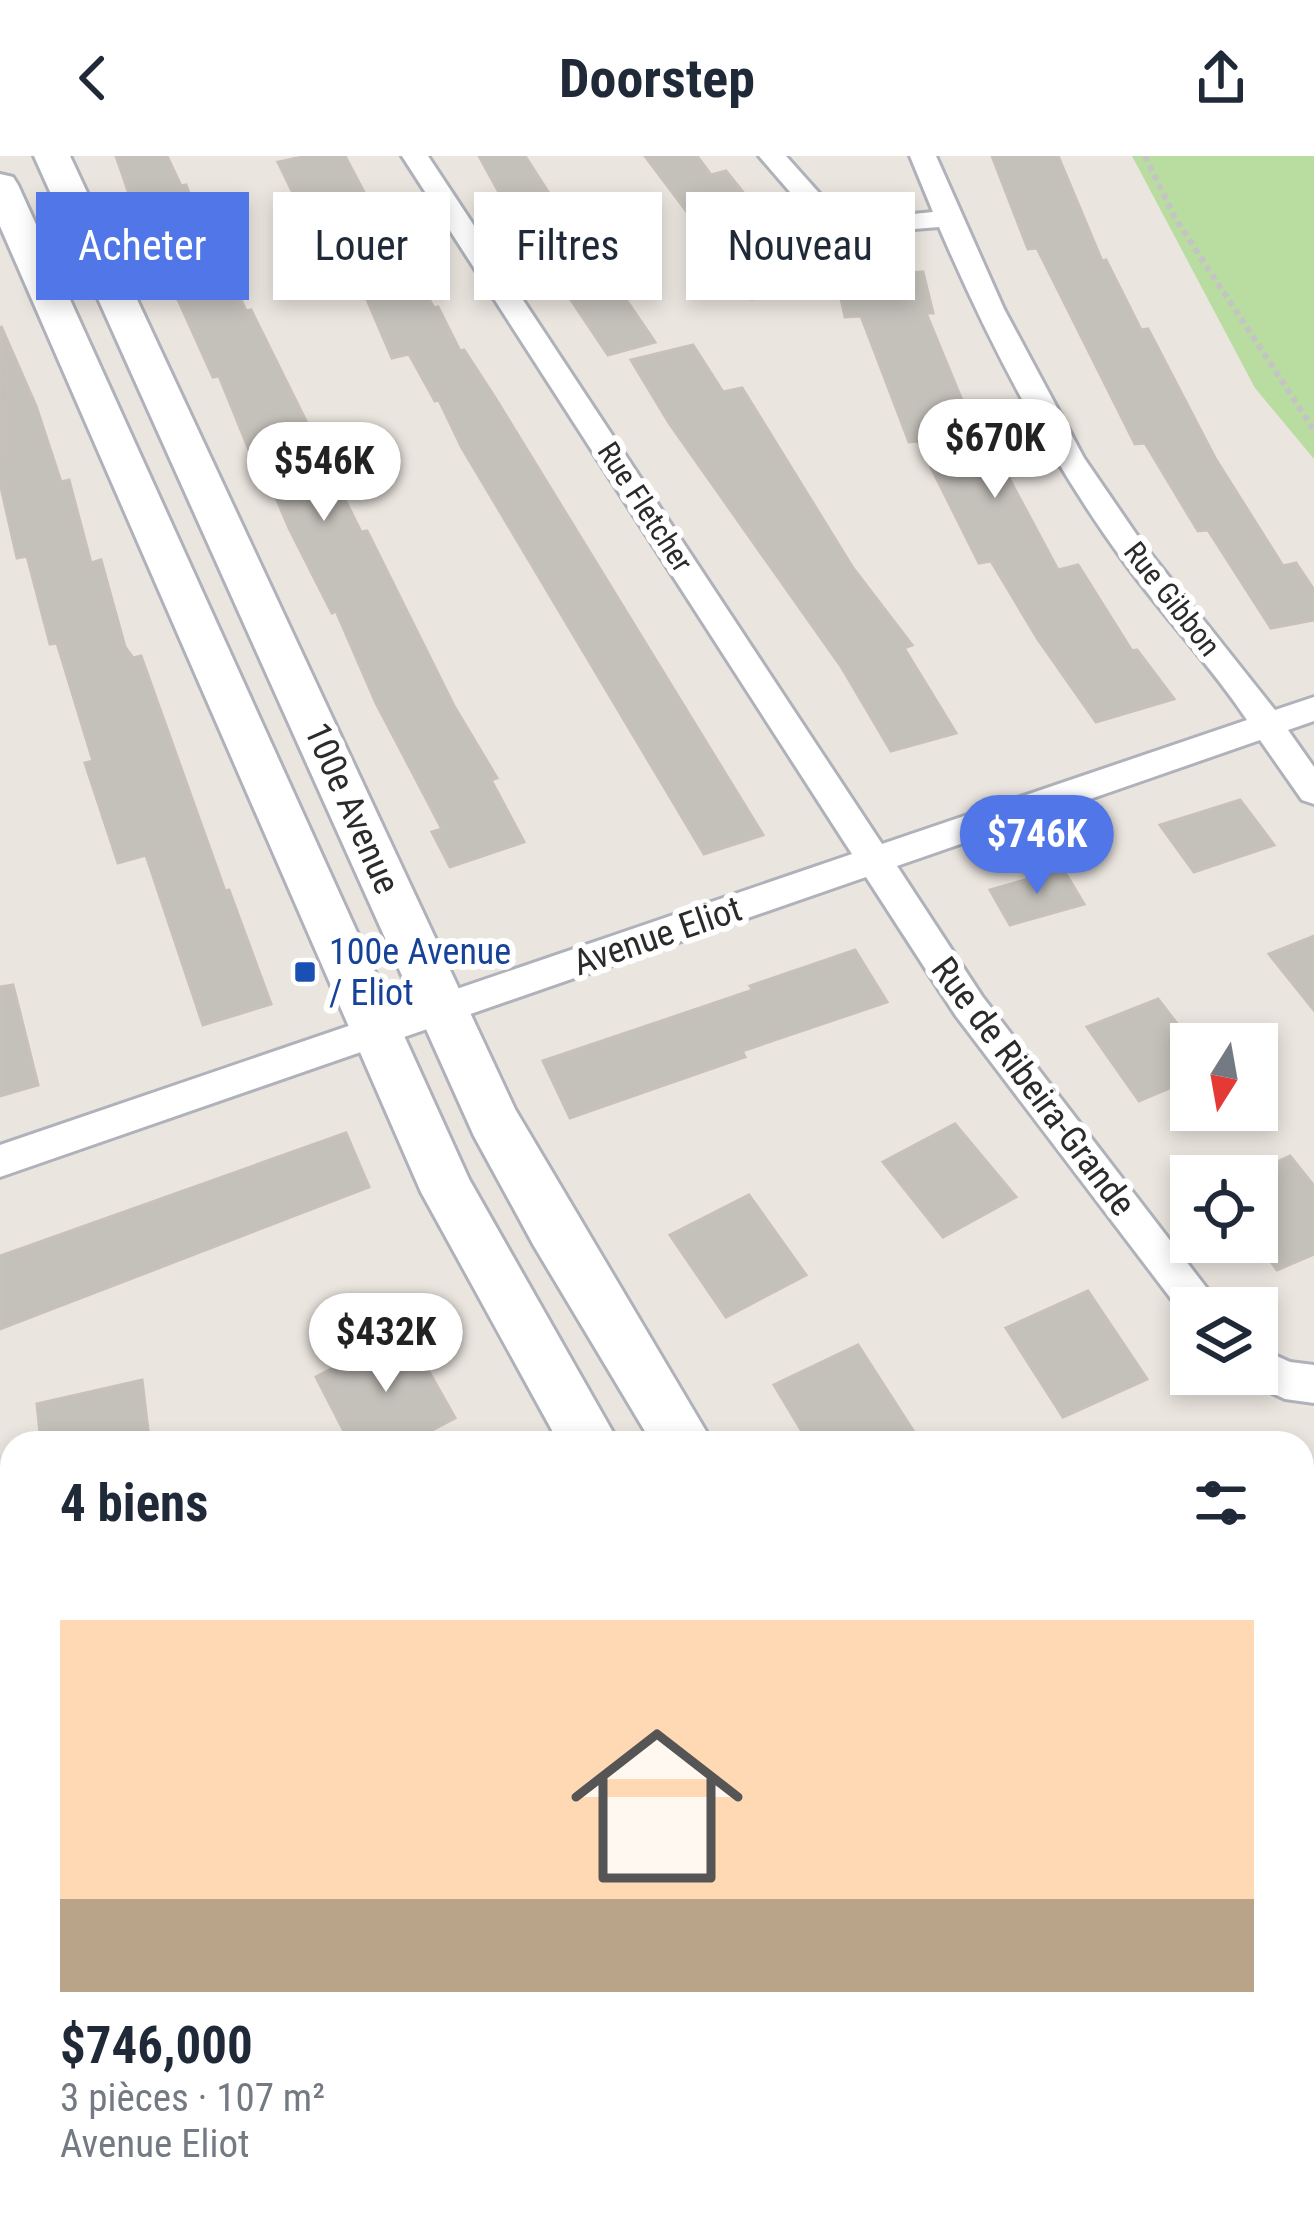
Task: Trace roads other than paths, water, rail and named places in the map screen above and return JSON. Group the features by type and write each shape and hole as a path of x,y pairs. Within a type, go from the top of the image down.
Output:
{"street":[{"name":"100e Avenue","path":"52,156 336,768 442,1010 524,1179 677,1431"},
{"name":"Rue Fletcher","path":"415,156 873,859"},
{"path":"772,156 837,230 947,218"},
{"name":"Rue Gibbon","path":"922,156 1002,333 1129,548 1238,681 1264,724"},
{"name":"100e Avenue","path":"0,185 448,1192 583,1431"},
{"name":"Avenue Eliot","path":"0,1161 1314,709"},
{"path":"1264,724 1314,791"},
{"name":"Rue de Ribeira-Grande","path":"873,859 1012,1065 1186,1287"},
{"path":"1278,1376 1314,1384"}],"place":[{"name":"100e Avenue / Eliot","path":"305,972"}]}
